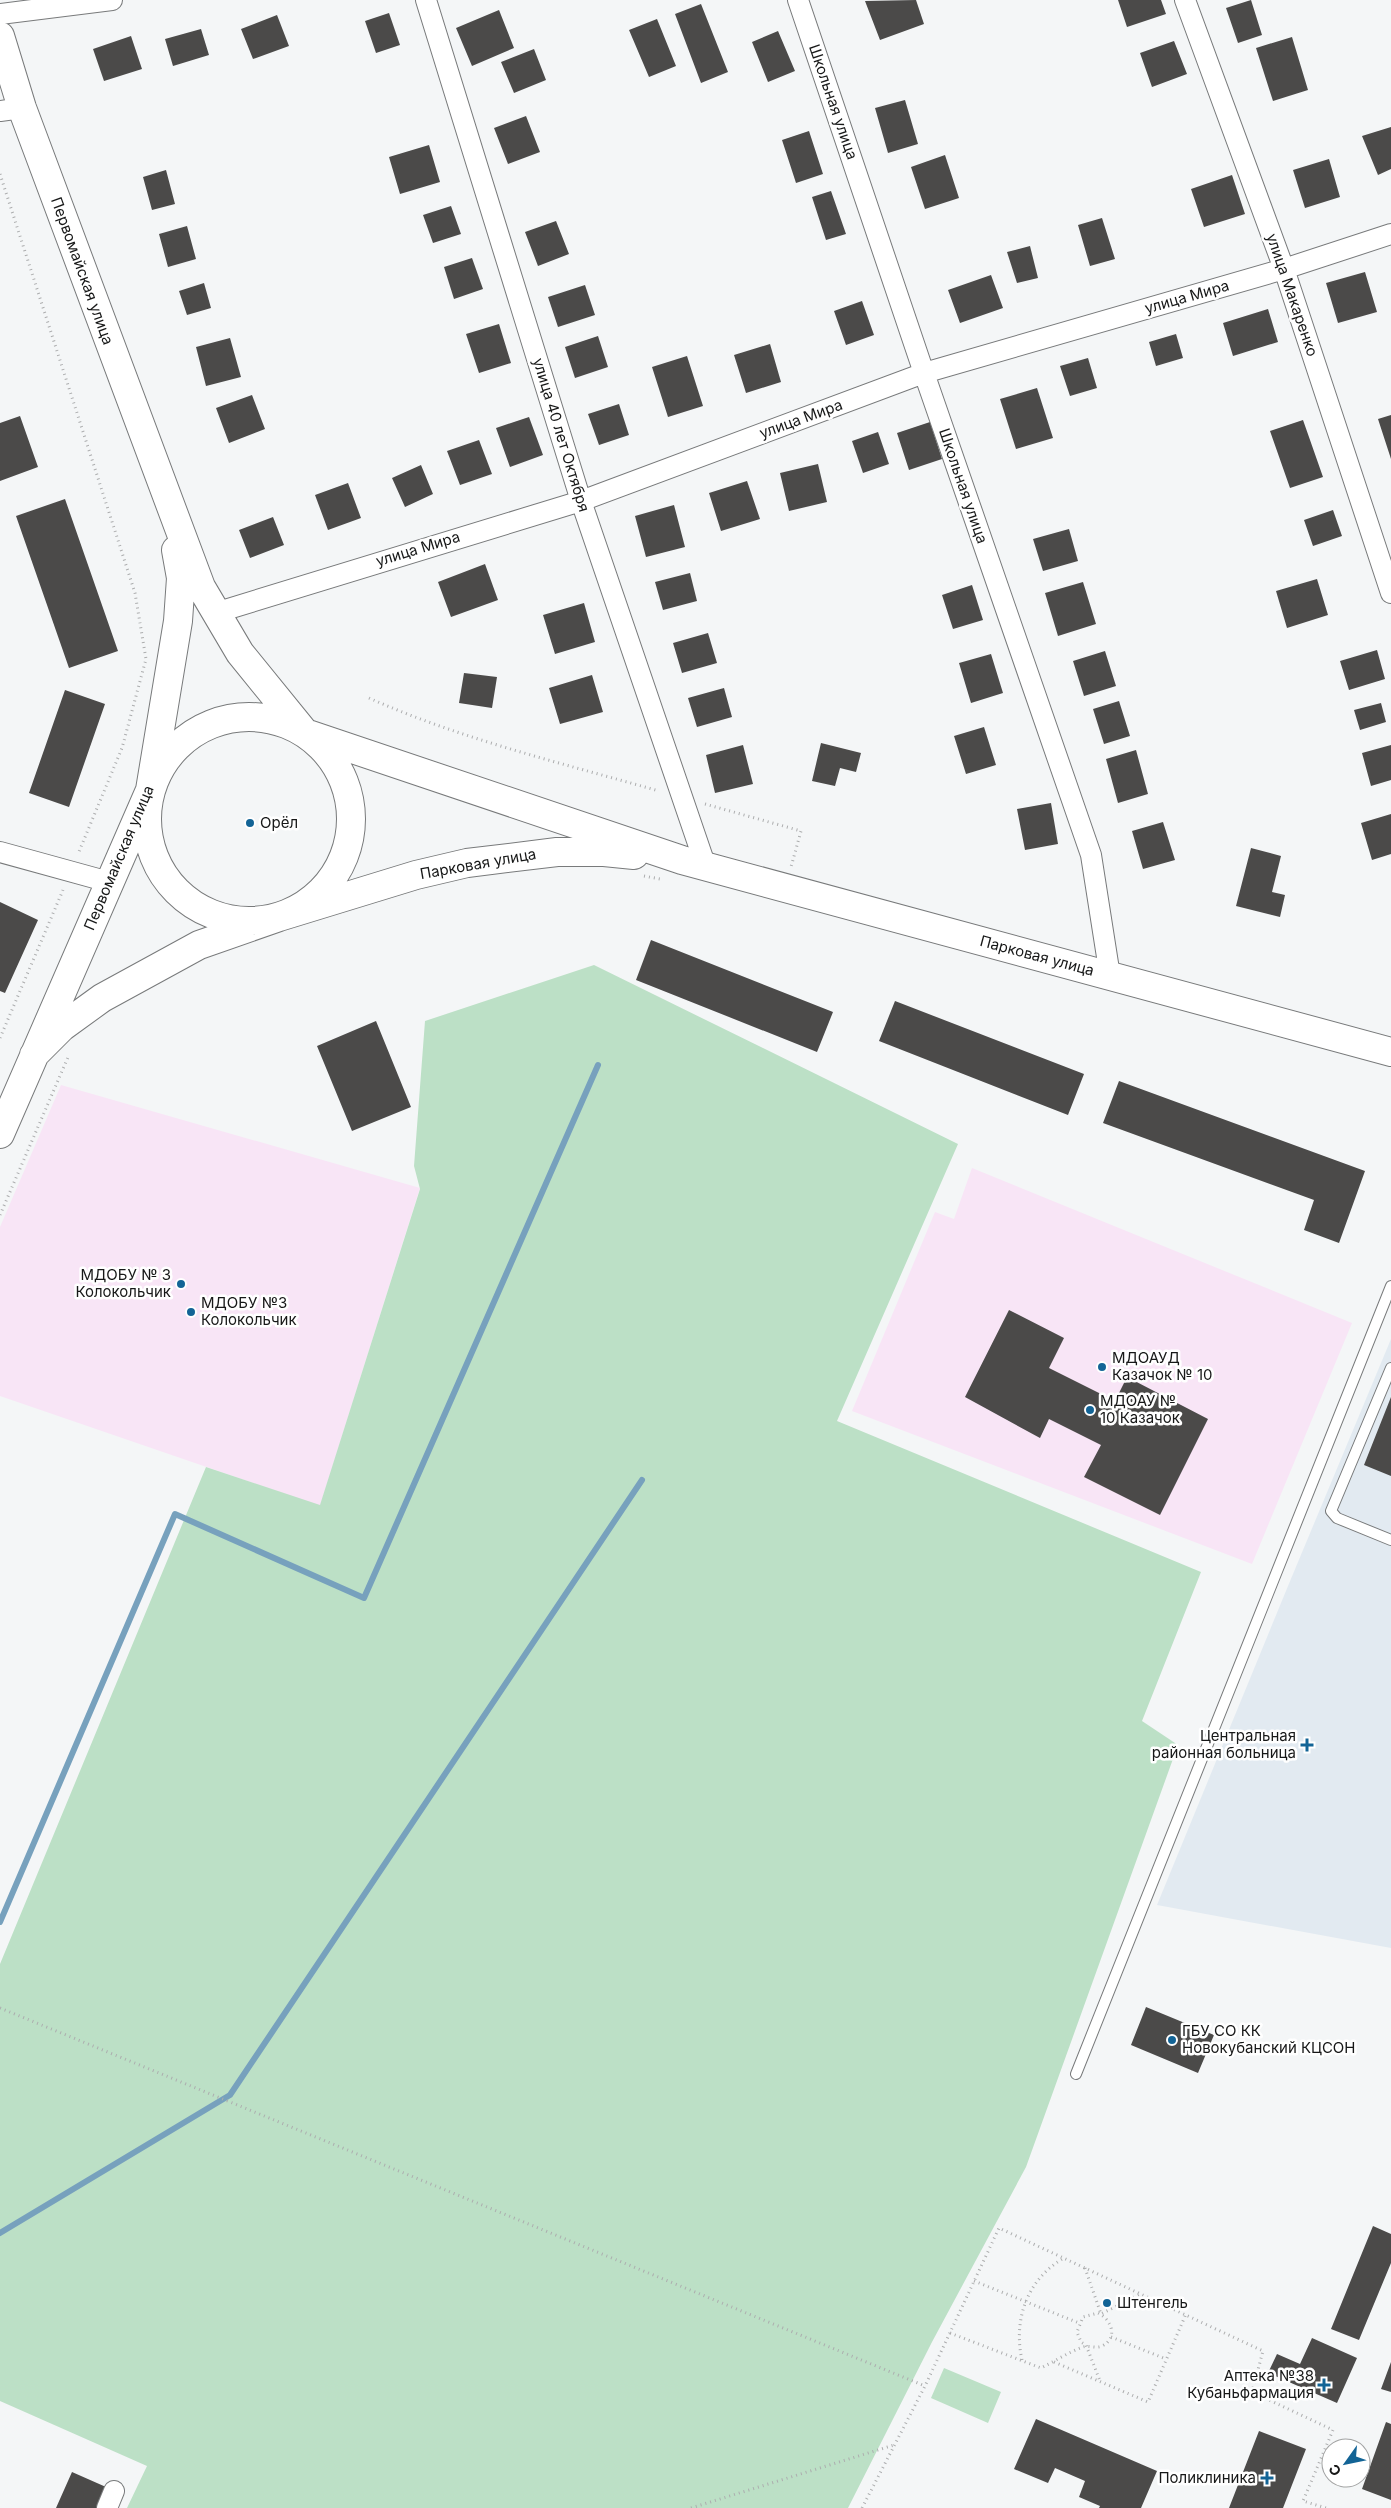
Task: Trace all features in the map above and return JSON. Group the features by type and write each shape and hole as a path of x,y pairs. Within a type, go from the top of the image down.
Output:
{"main road":[{"name":"Первомайская улица","path":"0,36 11,109 202,587 215,613 252,669 305,733"},
{"name":"Первомайская улица","path":"0,1134 150,790 178,621 181,578 169,504"},
{"path":"253,716 280,721 305,733 327,753 343,779 351,807 350,837 340,866 323,890 300,908 279,917 258,921 230,920 203,911 180,895 161,873 150,846 146,818 150,790 161,765 178,744 200,728 226,719 253,716"},
{"name":"Парковая улица","path":"305,733 694,864 1391,1052"},
{"name":"Парковая улица","path":"279,917 416,875 514,856 557,852 604,852 694,864"},
{"name":"Первомайская улица","path":"34,1056 62,1027 102,998 200,945 279,917"}],"street":[{"path":"0,14 112,0"},
{"name":"улица 40 лет Октября","path":"426,0 582,500 682,798 694,864"},
{"name":"Школьная улица","path":"798,0 924,373 1091,855 1110,976"},
{"name":"улица Макаренко","path":"1185,0 1284,269 1391,593"},
{"name":"улица Мира","path":"215,613 582,500 924,373 1284,269 1391,234"},
{"path":"0,852 109,882"}],"lane":[{"path":"1076,2074 1391,1286"},
{"path":"1391,1368 1331,1511 1337,1518 1391,1540"}],"path":[{"path":"0,174 135,593 146,659 122,748 0,1038"},
{"path":"368,698 398,711 492,743 801,831 786,888"},
{"path":"643,876 662,880"},
{"path":"0,1215 69,1055 75,1049"},
{"path":"0,2008 925,2386"},
{"path":"862,2508 925,2386 999,2228 1264,2351 1252,2392 1333,2430 1302,2500 1326,2508"},
{"path":"1023,2361 1019,2338 1025,2301 1040,2276 1052,2265 1064,2258"},
{"path":"950,2332 1041,2368 1086,2346 1092,2348 1103,2346 1111,2337 1111,2325 1108,2319 1101,2314 1085,2268"},
{"path":"974,2280 1079,2323"},
{"path":"1100,2381 1086,2346 1079,2337 1079,2323 1087,2314 1101,2314 1141,2294"},
{"path":"1054,2361 1148,2402 1186,2314"},
{"path":"1111,2337 1166,2360"},
{"path":"691,2508 894,2445"}],"shaded area":[{"name":"МДОБУ №3 Колокольчик","path":"61,1085 420,1188 320,1506 0,1396 0,1227"},
{"name":"МДОАУД Казачок № 10","path":"972,1168 1352,1323 1252,1564 852,1411 935,1212 954,1219"},
{"name":"Центральная районная больница","path":"1391,1339 1391,1948 1157,1905 1288,1586"}],"green space":[{"path":"594,965 958,1144 837,1421 1201,1572 1142,1721 1178,1745 1026,2167 932,2342 848,2508 127,2508 147,2466 0,2401 0,1964 206,1467 320,1505 420,1189 414,1166 425,1021"},
{"path":"944,2368 1001,2392 988,2423 931,2398"}],"building":[{"path":"916,0 924,24 880,40 865,1"},
{"path":"1118,0 1161,0 1166,14 1127,27"},
{"path":"1251,0 1262,35 1238,43 1226,8"},
{"path":"701,4 728,72 701,83 675,14"},
{"path":"499,10 514,48 472,66 456,28"},
{"path":"389,13 400,45 376,53 365,21"},
{"path":"277,15 289,46 253,59 241,29"},
{"path":"657,19 676,66 649,77 629,30"},
{"path":"201,29 209,55 173,66 165,39"},
{"path":"778,31 795,71 768,82 752,42"},
{"path":"131,36 142,69 104,81 93,49"},
{"path":"1292,37 1308,90 1273,101 1256,48"},
{"path":"1174,41 1187,74 1152,87 1140,53"},
{"path":"534,49 546,80 514,93 501,62"},
{"path":"905,100 918,144 888,153 875,108"},
{"path":"526,116 540,152 508,164 494,128"},
{"path":"1391,127 1391,169 1378,175 1362,136"},
{"path":"809,131 823,174 796,183 782,140"},
{"path":"429,145 440,182 400,194 389,157"},
{"path":"945,155 959,198 925,209 911,167"},
{"path":"1329,159 1340,197 1305,208 1293,170"},
{"path":"166,170 175,204 152,210 143,177"},
{"path":"1232,175 1245,214 1204,227 1191,189"},
{"path":"831,191 846,234 826,240 812,197"},
{"path":"451,206 461,234 433,243 423,215"},
{"path":"1102,218 1115,259 1090,266 1078,225"},
{"path":"556,221 569,254 538,266 525,232"},
{"path":"187,226 196,259 168,267 159,234"},
{"path":"1030,246 1038,278 1017,283 1007,252"},
{"path":"472,258 483,289 454,299 444,267"},
{"path":"1365,272 1377,312 1338,323 1326,283"},
{"path":"991,275 1003,308 960,323 948,290"},
{"path":"204,283 211,308 187,315 179,291"},
{"path":"585,285 595,315 558,327 548,297"},
{"path":"862,301 874,335 846,345 834,311"},
{"path":"1268,309 1278,342 1233,356 1223,323"},
{"path":"499,324 511,363 479,373 466,334"},
{"path":"1176,334 1183,358 1156,366 1149,342"},
{"path":"598,336 608,367 575,378 565,347"},
{"path":"230,338 241,377 206,386 196,347"},
{"path":"770,344 781,382 746,393 734,355"},
{"path":"687,356 703,406 668,417 652,367"},
{"path":"1088,358 1097,388 1070,396 1060,366"},
{"path":"1037,388 1053,438 1016,449 1000,399"},
{"path":"252,395 265,429 229,443 216,408"},
{"path":"619,404 629,435 599,445 588,414"},
{"path":"1391,415 1391,459 1378,419"},
{"path":"20,416 38,467 0,481 0,423"},
{"path":"529,417 543,455 510,467 496,428"},
{"path":"1303,420 1323,477 1290,488 1270,431"},
{"path":"930,422 942,459 909,470 897,433"},
{"path":"878,432 889,464 863,473 852,441"},
{"path":"479,440 492,474 460,485 447,451"},
{"path":"818,464 827,502 789,511 780,473"},
{"path":"421,465 433,494 405,507 392,478"},
{"path":"747,481 760,519 721,531 709,493"},
{"path":"348,483 361,518 328,530 315,495"},
{"path":"65,499 118,651 69,668 16,516"},
{"path":"674,505 685,547 646,557 635,516"},
{"path":"1333,510 1342,536 1313,546 1304,520"},
{"path":"273,517 284,545 250,558 239,530"},
{"path":"1069,529 1078,561 1043,571 1033,539"},
{"path":"485,564 498,600 451,617 438,582"},
{"path":"690,573 697,601 663,610 655,582"},
{"path":"1317,579 1328,615 1287,628 1276,591"},
{"path":"1083,582 1096,624 1058,636 1045,593"},
{"path":"972,585 983,620 953,629 942,595"},
{"path":"584,603 595,642 555,654 543,615"},
{"path":"708,633 717,663 682,673 673,643"},
{"path":"1377,650 1385,679 1349,690 1340,661"},
{"path":"1105,651 1116,686 1084,696 1073,661"},
{"path":"991,654 1003,693 971,703 959,663"},
{"path":"464,673 497,677 492,708 459,703"},
{"path":"592,675 603,712 560,724 549,688"},
{"path":"724,688 732,717 697,727 688,698"},
{"path":"65,690 105,704 69,807 29,793"},
{"path":"1119,701 1130,736 1104,744 1093,709"},
{"path":"1381,703 1386,722 1360,730 1354,710"},
{"path":"984,727 996,765 966,774 954,736"},
{"path":"821,743 861,753 856,772 840,768 835,786 812,781"},
{"path":"743,745 753,784 715,793 706,755"},
{"path":"1391,745 1391,780 1371,786 1362,753"},
{"path":"1136,750 1148,794 1118,803 1106,759"},
{"path":"1051,803 1058,844 1025,850 1017,809"},
{"path":"1391,814 1391,854 1372,860 1361,823"},
{"path":"1163,822 1175,860 1143,869 1132,831"},
{"path":"1251,848 1281,856 1272,892 1285,895 1280,917 1236,906"},
{"path":"0,902 38,920 5,993 0,991"},
{"path":"651,940 833,1012 817,1052 636,980"},
{"path":"895,1001 1084,1074 1068,1115 879,1041"},
{"path":"376,1021 411,1107 352,1131 317,1046"},
{"path":"1119,1081 1365,1171 1339,1243 1304,1230 1314,1200 1103,1123"},
{"name":"МДОАУ № 10 Казачок","path":"1009,1310 1064,1338 1049,1368 1115,1401 1127,1377 1208,1419 1160,1515 1084,1477 1101,1445 1049,1419 1040,1438 965,1397"},
{"path":"1391,1397 1391,1476 1364,1465"},
{"name":"ГБУ СО КК Новокубанский КЦСОН","path":"1146,2007 1214,2035 1198,2073 1131,2045"},
{"path":"1373,2226 1391,2234 1391,2263 1359,2340 1331,2329"},
{"path":"1312,2338 1357,2358 1337,2403 1268,2373 1277,2354 1300,2364"},
{"path":"1391,2362 1391,2392 1381,2389"},
{"path":"1036,2419 1157,2471 1141,2508 1099,2508 1100,2506 1079,2497 1085,2481 1055,2468 1048,2483 1014,2469"},
{"path":"1386,2422 1391,2424 1391,2500 1362,2489 1371,2488 1371,2464"},
{"name":"Поликлиника","path":"1259,2431 1306,2449 1283,2508 1229,2508"},
{"path":"72,2472 106,2487 97,2508 56,2508"}],"waterway":[{"path":"0,1922 175,1514 364,1598 598,1065"},
{"path":"0,2233 230,2095 642,1480"}],"place":[{"name":"Орёл","path":"250,823"},
{"name":"МДОБУ № 3 Колокольчик","path":"181,1284"},
{"name":"МДОБУ №3 Колокольчик","path":"191,1312"},
{"name":"МДОАУД Казачок № 10","path":"1102,1367"},
{"name":"МДОАУ № 10 Казачок","path":"1090,1410"},
{"name":"Центральная районная больница","path":"1307,1745"},
{"name":"ГБУ СО КК Новокубанский КЦСОН","path":"1172,2040"},
{"name":"Штенгель","path":"1107,2303"},
{"name":"Аптека №38 Кубаньфармация","path":"1324,2385"},
{"name":"Поликлиника","path":"1267,2478"}]}
